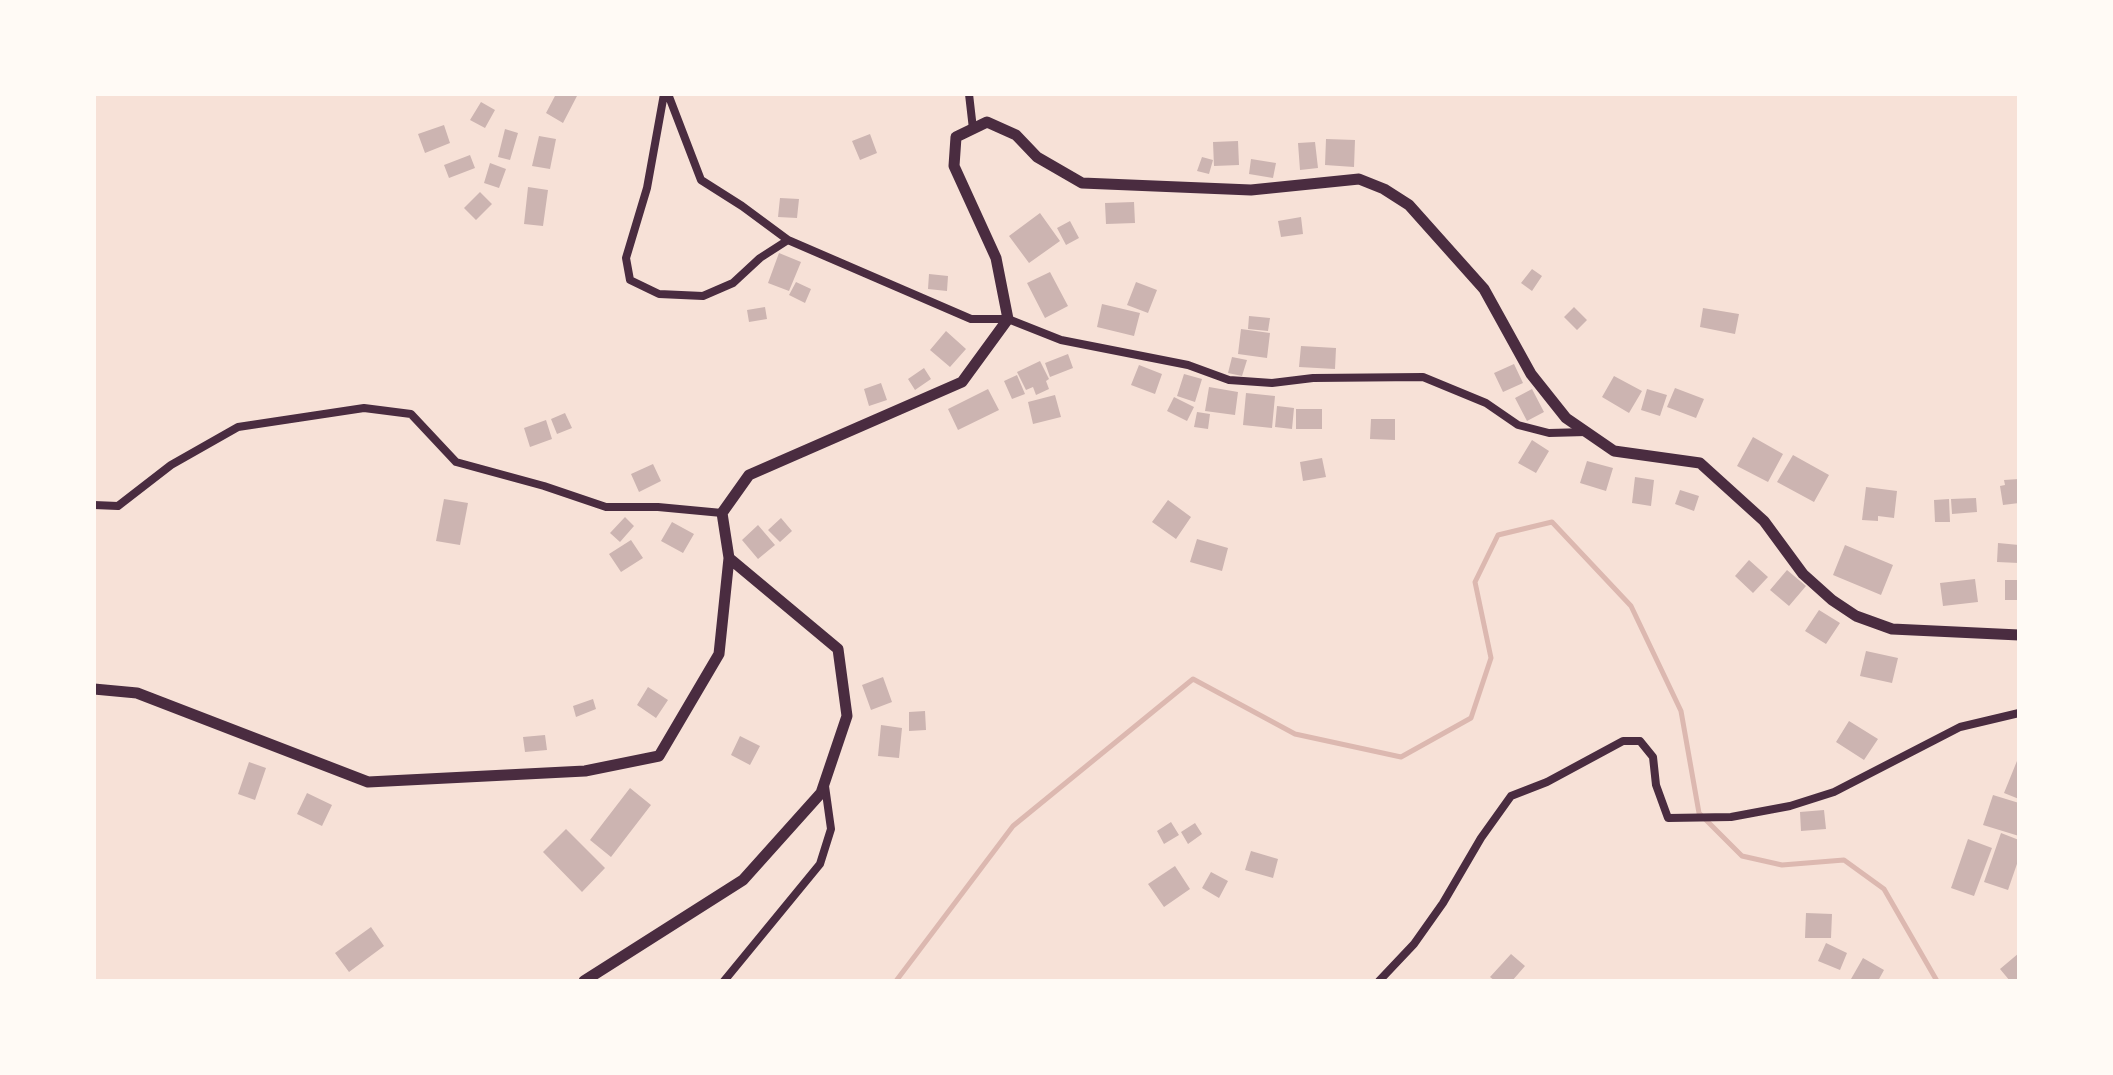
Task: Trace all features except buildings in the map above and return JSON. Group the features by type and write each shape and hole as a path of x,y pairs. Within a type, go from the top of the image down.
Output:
{"main road":[{"path":"94,689 137,693 368,782 585,771 659,756 719,654 729,558 722,513 749,475 962,382 1008,319 996,258 954,166 956,137 987,122 1016,135 1037,157 1082,183 1251,190 1359,179 1384,189 1409,205 1484,289 1531,374 1566,418 1614,451 1700,463 1764,521 1803,574 1856,616 1892,629 2019,635"},
{"path":"584,981 743,880 821,793 825,783 847,716 838,649 729,558"}],"street":[{"path":"666,94 647,188 626,258 630,280 659,294 703,296 733,283 760,258 788,240"},
{"path":"666,94 701,180 788,240 971,319 1008,319 1061,340 1188,365 1229,380 1272,383 1313,378 1423,377 1486,403 1518,425 1549,433 1587,432"},
{"path":"969,94 973,129"},
{"path":"94,505 118,506 171,465 238,427 364,408 411,414 456,462 606,507 658,507 722,513"},
{"path":"1379,981 1414,944 1511,796 1547,782 1623,741 1640,741 1653,757 1656,785 1668,818 1731,817 1790,806 1834,792 1960,727 2019,713"},
{"path":"724,981 820,864 831,829 825,783"}],"waterway":[{"path":"896,981 1013,826 1193,679 1295,734 1401,757 1471,718 1491,658 1475,582 1498,535 1552,522 1631,606 1681,711 1699,813 1742,856 1782,865 1844,860 1884,889 1937,981"}]}
